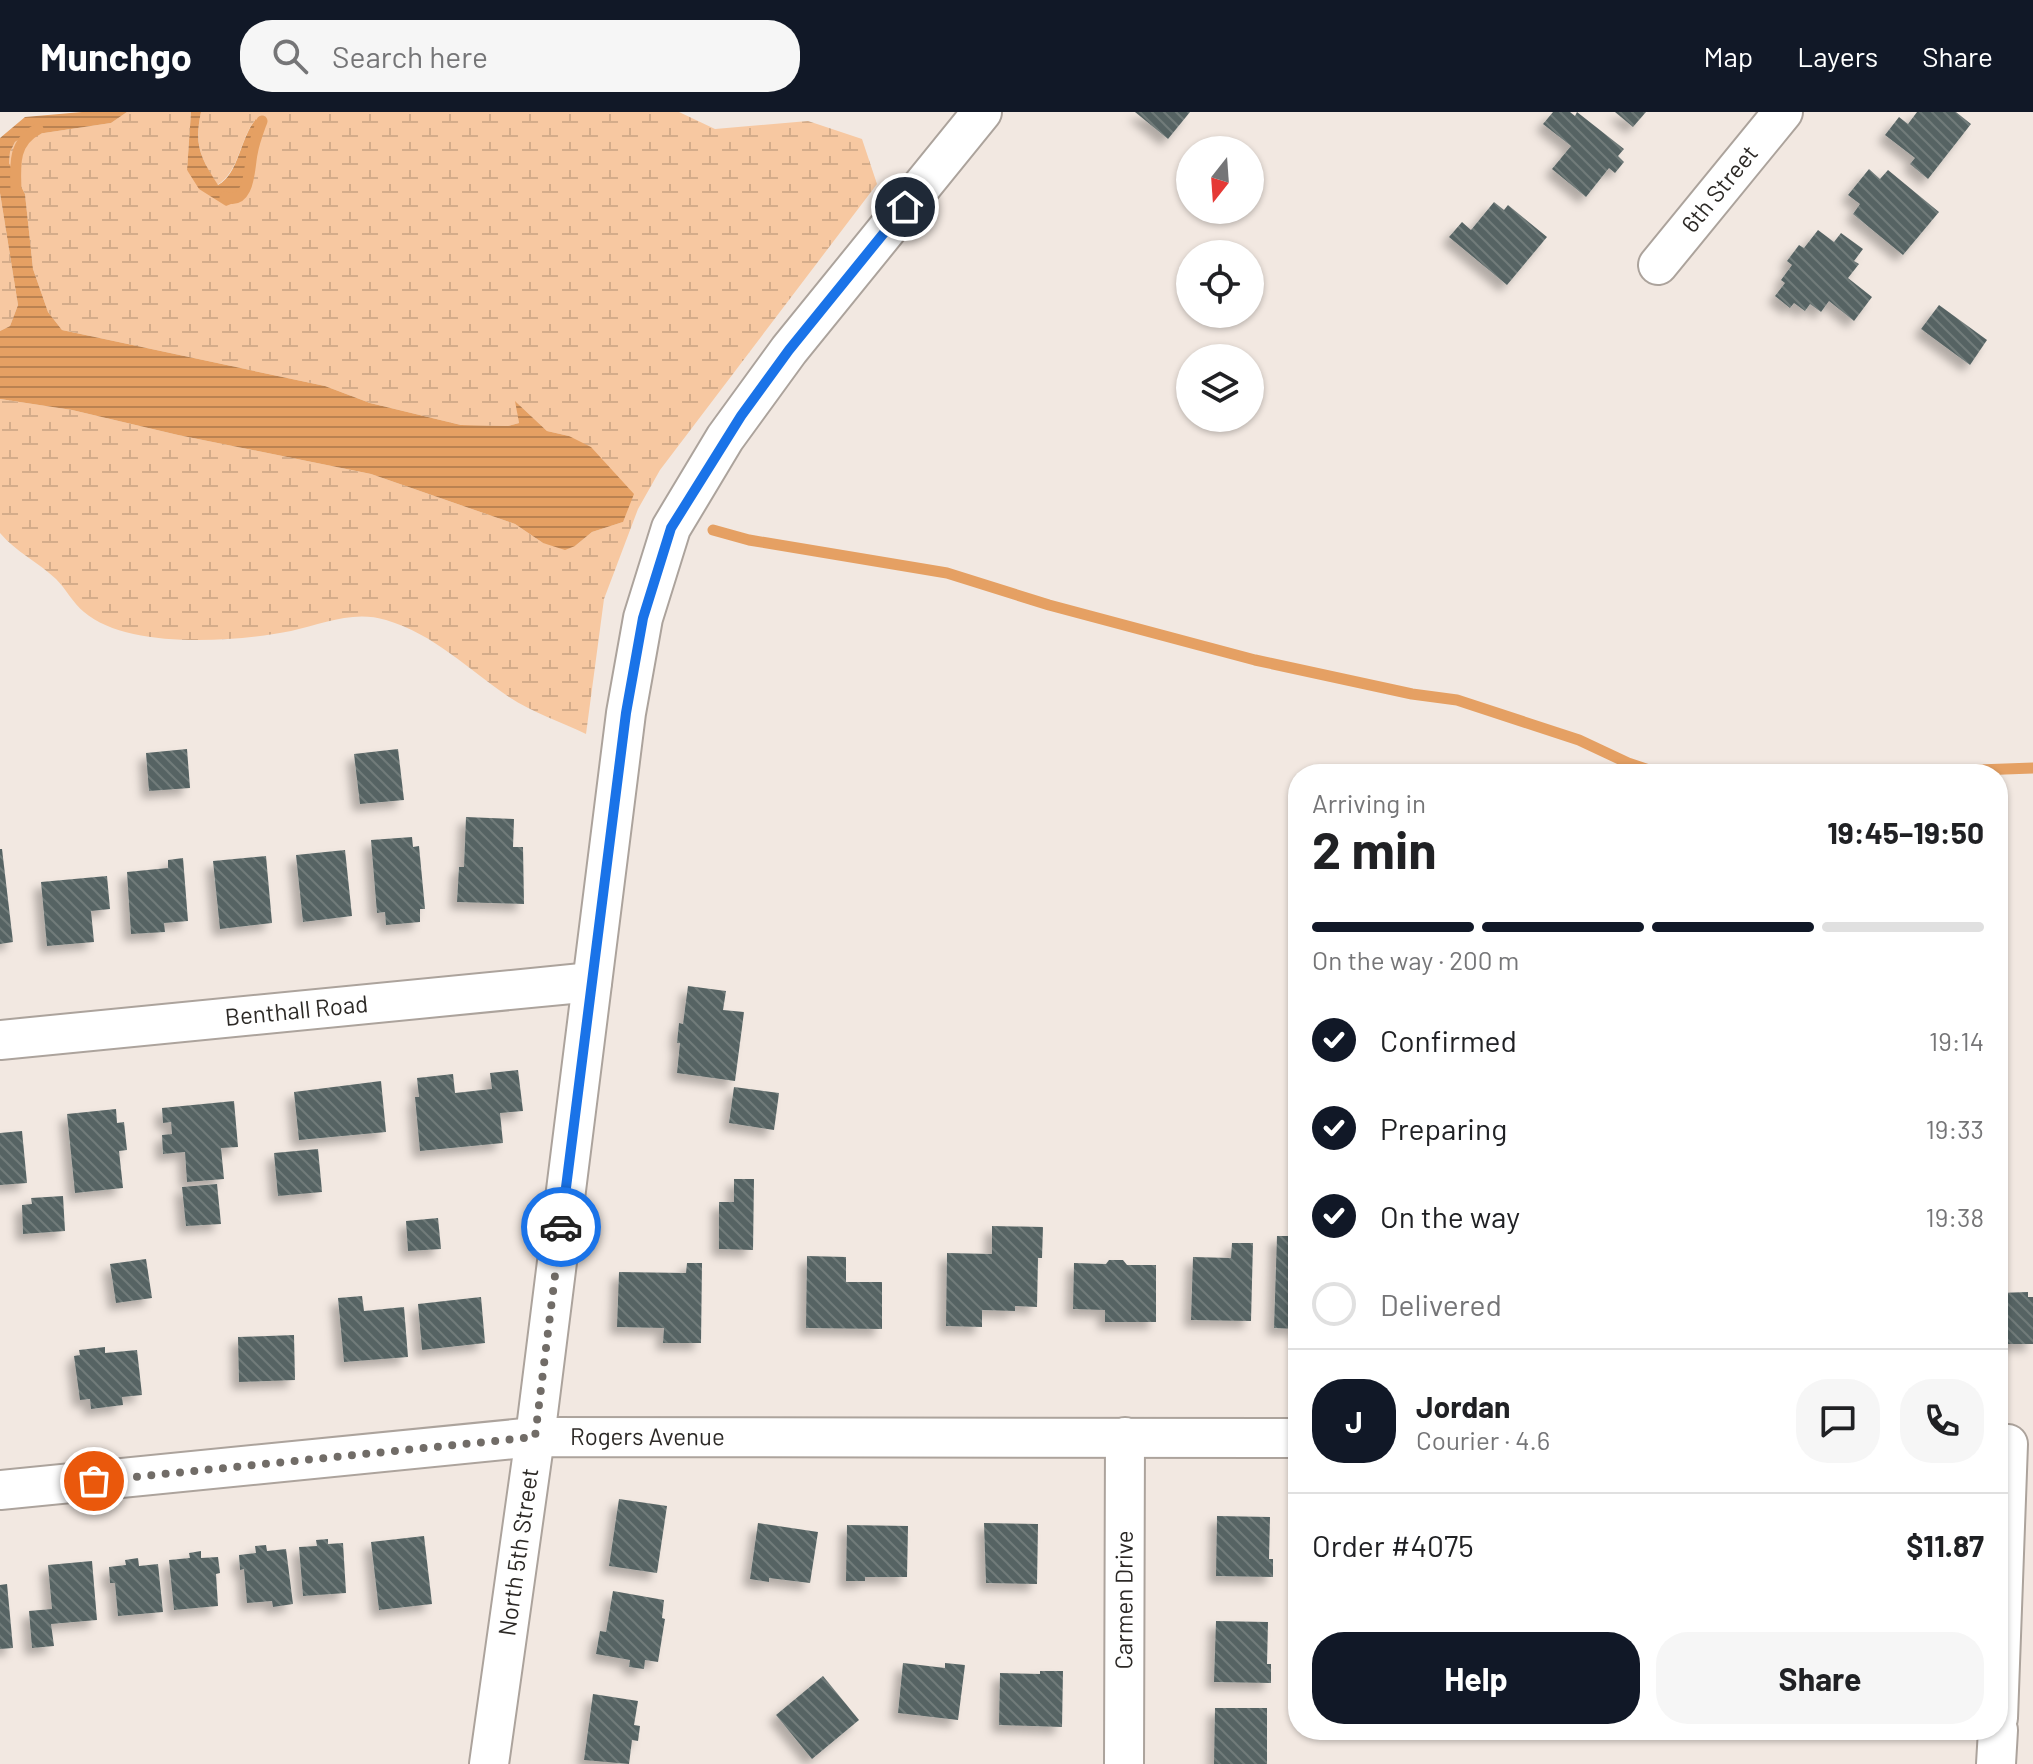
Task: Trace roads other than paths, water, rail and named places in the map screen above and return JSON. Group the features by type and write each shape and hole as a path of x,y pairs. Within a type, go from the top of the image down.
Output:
{"street":[{"name":"North 5th Street","path":"489,1764 535,1437 626,713 643,618 671,528 725,438 789,350 982,112"},
{"name":"6th Street","path":"1658,265 1783,112"},
{"name":"Benthall Road","path":"0,1040 592,982"},
{"name":"Rogers Avenue","path":"0,1490 535,1437 1288,1438"},
{"name":"Carmen Drive","path":"1124,1764 1125,1437"},
{"path":"2008,1535 2013,1444"},
{"path":"1996,1764 1997,1740"}],"waterway":[{"path":"225,197 233,198 244,191 262,121"},
{"path":"16,190 17,155 24,140 38,129"},
{"path":"713,530 749,540 947,573 1049,605 1255,660 1412,694 1457,700 1579,740 1631,764"},
{"path":"2008,769 2033,768"}]}
